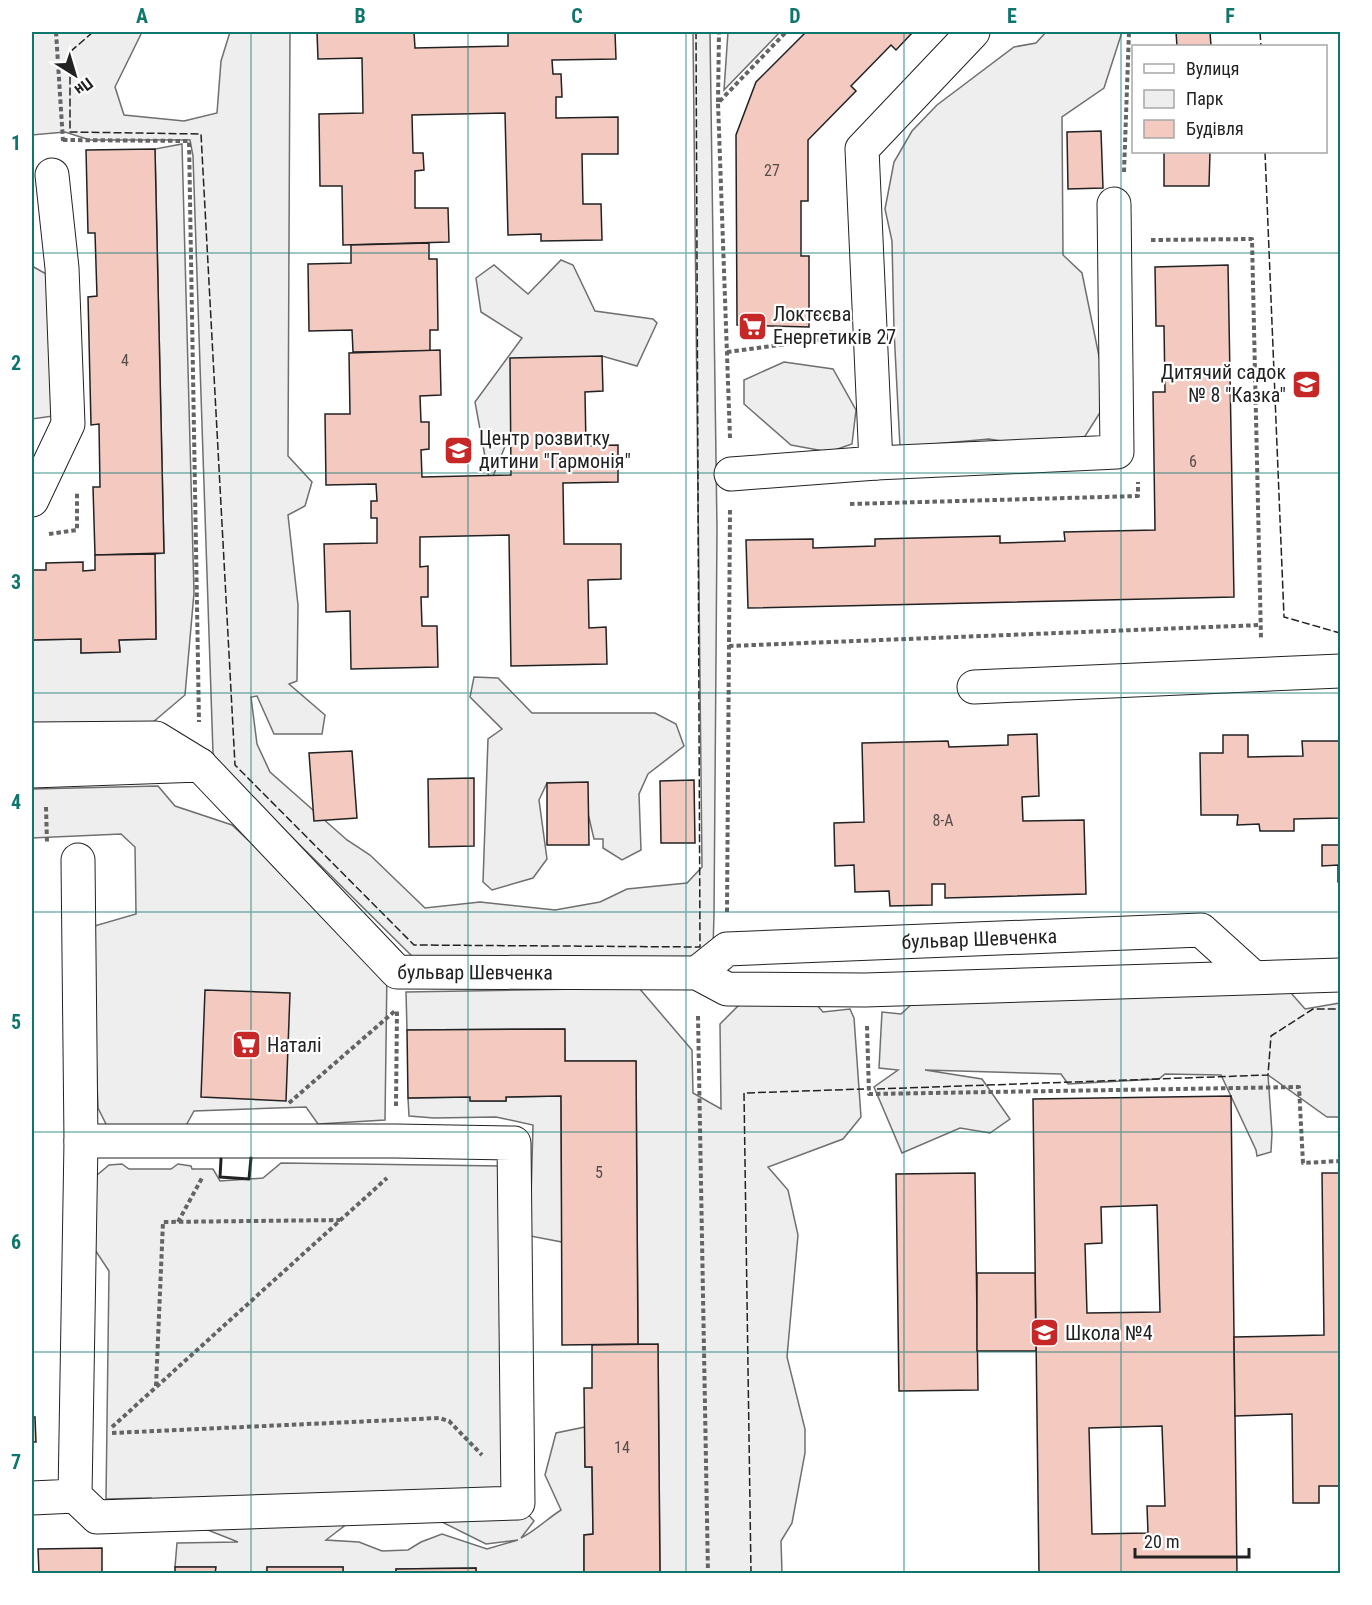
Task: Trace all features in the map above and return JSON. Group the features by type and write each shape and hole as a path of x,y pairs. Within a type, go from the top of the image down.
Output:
{"street":[{"path":"876,462 862,149 973,32"},
{"path":"32,500 68,424 62,268 52,175"},
{"path":"731,474 876,462 1117,452 1115,240 1119,191"},
{"path":"974,687 1341,671"},
{"name":"бульвар Шевченка","path":"32,739 156,738 200,765 397,972 697,973 727,989 865,990 1341,975"},
{"path":"32,771 200,765"},
{"path":"75,1496 81,1141 78,860"},
{"name":"бульвар Шевченка","path":"697,973 727,949 1201,930 1253,977"},
{"path":"32,1498 75,1496 97,1517 518,1503 514,1143 81,1141"}],"path":[{"path":"718,103 719,32"},
{"path":"1119,191 1128,32"},
{"path":"62,140 189,141 200,765"},
{"path":"1115,240 1252,238 1262,675"},
{"path":"847,504 1138,496 1138,472"},
{"path":"729,646 1261,625"},
{"path":"397,972 396,1170 105,1434 439,1418 448,1421 496,1470 518,1503"},
{"path":"697,973 708,1574"},
{"path":"285,1106 295,1100 397,1010"},
{"path":"867,1020 869,1094 1299,1087 1303,1162 1341,1161"},
{"path":"178,1222 222,1141"},
{"path":"156,1387 163,1222 340,1220"}],"green space":[{"path":"32,32 142,32 115,87 124,115 184,121 217,113 221,61 230,32 290,32 288,456 312,482 305,506 288,515 298,605 297,681 289,684 325,715 322,734 274,734 257,696 251,697 257,744 270,772 347,840 370,855 425,908 480,902 555,910 600,902 627,889 687,883 702,867 693,32 710,32 717,529 714,915 713,948 697,961 413,957 217,763 213,753 193,156 190,140 90,140 65,132 32,135"},
{"path":"728,32 780,32 724,90"},
{"path":"1046,32 1122,32 1104,88 1062,117 1063,255 1082,273 1108,400 1075,452 989,439 900,447 892,241 885,209 894,162 912,131 937,105 1014,47 1036,43"},
{"path":"182,144 194,593 185,695 146,728 32,731 32,640 81,639 81,653 120,651 119,640 156,639 155,554 164,553 155,149"},
{"path":"561,260 573,265 595,311 653,319 657,323 637,366 602,356 531,381 490,484 475,402 522,338 481,312 476,278 494,265 528,294"},
{"path":"32,266 55,279 60,415 32,419"},
{"path":"784,362 833,369 856,410 852,444 829,452 791,445 744,404 744,380"},
{"path":"474,677 498,678 532,713 655,713 676,724 684,746 648,774 639,794 641,850 622,860 603,848 603,839 594,839 581,784 547,783 539,800 547,859 533,878 492,890 483,882 488,739 502,729 470,697"},
{"path":"158,786 175,806 232,825 387,970 385,1120 318,1124 306,1107 194,1111 183,1131 108,1128 98,1108 91,927 136,914 135,847 121,834 32,838 32,789"},
{"path":"639,988 692,1050 693,1093 721,1109 720,1024 740,1004 815,1003 823,1012 850,1009 854,1018 861,1117 843,1139 768,1167 788,1190 798,1235 787,1357 805,1429 805,1453 792,1523 781,1541 782,1573 660,1573 658,1345 638,1344 636,1061 565,1061 564,1029 407,1030 406,992"},
{"path":"1291,993 1305,1009 1340,1003 1340,1117 1327,1117 1268,1075 1271,1152 1257,1156 1221,1075 1165,1074 1159,1079 1068,1084 1061,1074 925,1070 982,1079 1010,1119 990,1133 960,1128 902,1153 874,1087 898,1070 879,1068 882,1012 901,1014 915,1001"},
{"path":"561,1096 562,1242 530,1236 533,1125 496,1117 409,1116 408,1098 470,1097 471,1101 506,1101 506,1097"},
{"path":"281,1163 503,1166 518,1503 534,1521 521,1538 561,1510 545,1475 556,1433 585,1427 585,1467 592,1467 593,1534 584,1535 584,1572 476,1574 476,1568 396,1569 396,1573 343,1574 343,1567 267,1567 267,1573 215,1574 215,1567 175,1567 177,1543 238,1542 165,1513 151,1498 106,1499 109,1271 64,1203 109,1165 122,1164 129,1169 171,1169 178,1164 191,1166 192,1169 213,1169 220,1181 263,1178","holes":["373,1504 422,1512 486,1544 518,1540 487,1549 442,1534 408,1550 382,1551 359,1542 326,1540"]}],"building":[{"path":"317,32 414,32 415,48 508,46 508,32 615,32 616,59 552,60 553,74 561,74 562,97 556,97 556,118 618,117 618,154 582,154 583,204 601,204 602,240 541,241 541,234 508,235 505,113 412,115 413,153 423,153 424,170 415,171 415,208 448,208 449,242 343,245 342,186 320,186 319,114 363,113 362,58 318,59"},
{"path":"806,32 913,32 896,50 891,45 851,86 856,91 808,140 808,201 801,201 801,256 809,256 809,327 737,325 736,135 756,82"},
{"path":"1176,32 1210,32 1211,45 1177,45"},
{"path":"1101,131 1103,188 1068,189 1067,132"},
{"path":"155,149 164,553 95,555 93,487 100,487 99,424 91,425 88,297 97,296 95,233 88,233 86,150"},
{"path":"1164,153 1210,153 1209,186 1164,186"},
{"path":"429,243 429,259 437,259 438,330 430,330 430,351 353,352 352,330 309,331 308,264 351,263 351,245"},
{"path":"1228,265 1234,597 748,608 746,540 813,539 813,548 875,546 875,539 1000,536 1000,543 1065,541 1064,532 1155,530 1153,392 1165,392 1164,326 1156,326 1155,267"},
{"path":"440,350 441,395 420,396 421,422 429,422 429,449 421,450 422,477 511,475 510,358 602,356 603,391 585,392 586,446 618,445 618,482 563,483 564,544 621,544 621,579 588,580 589,628 606,627 607,664 511,666 509,535 420,537 420,567 428,566 428,597 421,597 422,626 437,626 438,667 351,669 350,611 326,612 324,544 377,543 377,518 371,518 371,501 377,501 376,484 326,485 325,414 350,414 349,353"},
{"path":"155,554 156,639 119,640 120,652 81,653 81,639 32,640 32,570 46,570 46,563 83,562 83,571 95,570 95,555"},
{"path":"1037,734 1039,796 1022,797 1023,821 1084,820 1086,894 945,898 945,884 932,884 932,905 890,906 889,891 855,892 854,865 835,866 834,823 864,822 862,743 948,741 949,747 1008,745 1008,735"},
{"path":"1223,735 1248,735 1248,757 1303,756 1302,741 1340,741 1340,818 1294,819 1294,831 1260,831 1259,824 1237,825 1238,815 1201,815 1200,753 1223,753"},
{"path":"352,751 357,818 314,821 309,753"},
{"path":"474,778 474,846 429,847 428,779"},
{"path":"694,780 695,843 661,843 660,781"},
{"path":"588,782 589,845 547,845 547,783"},
{"path":"1322,845 1340,845 1340,882 1338,882 1338,865 1322,866"},
{"name":"Наталі","path":"205,990 290,993 286,1101 201,1097"},
{"path":"565,1029 565,1061 636,1061 638,1344 562,1345 561,1096 506,1097 506,1101 470,1101 470,1097 408,1098 407,1030"},
{"path":"1231,1096 1237,1574 1039,1574 1033,1099","holes":["1157,1205 1160,1312 1087,1313 1085,1244 1102,1243 1101,1207","1162,1426 1165,1506 1147,1506 1148,1533 1092,1534 1089,1428"]},
{"path":"975,1173 978,1390 899,1391 896,1174"},
{"path":"1322,1173 1340,1173 1340,1486 1319,1486 1319,1503 1293,1503 1292,1414 1235,1416 1234,1337 1324,1335"},
{"path":"977,1273 1035,1273 1036,1351 977,1351"},
{"path":"658,1344 660,1574 523,1574 584,1572 584,1535 593,1534 592,1467 585,1467 584,1388 592,1388 592,1345"},
{"path":"32,1417 35,1417 36,1442 32,1442"},
{"path":"102,1548 102,1574 39,1574 38,1549"},
{"path":"175,1567 216,1567 215,1574 116,1574 175,1573"},
{"path":"267,1567 343,1567 343,1574 267,1574"},
{"path":"476,1568 476,1574 396,1574 396,1569"}],"fence":[{"path":"93,32 70,52 70,132 201,134 235,765 414,945 700,947 696,32"},
{"path":"1260,32 1261,45"},
{"path":"1265,153 1284,617 1340,633"},
{"path":"877,1089 1268,1075 1271,1036 1313,1009 1340,1009"},
{"path":"751,1574 744,1093 864,1089"}],"wall":[{"path":"221,1159 220,1177 249,1179 251,1158"}],"place":[{"name":"Локтєєва Енергетиків 27","path":"752,326"},
{"name":"Дитячий садок № 8 \"Казка\"","path":"1307,384"},
{"name":"Центр розвитку дитини \"Гармонія\"","path":"458,450"},
{"name":"Наталі","path":"246,1045"},
{"name":"Школа №4","path":"1044,1333"}]}
